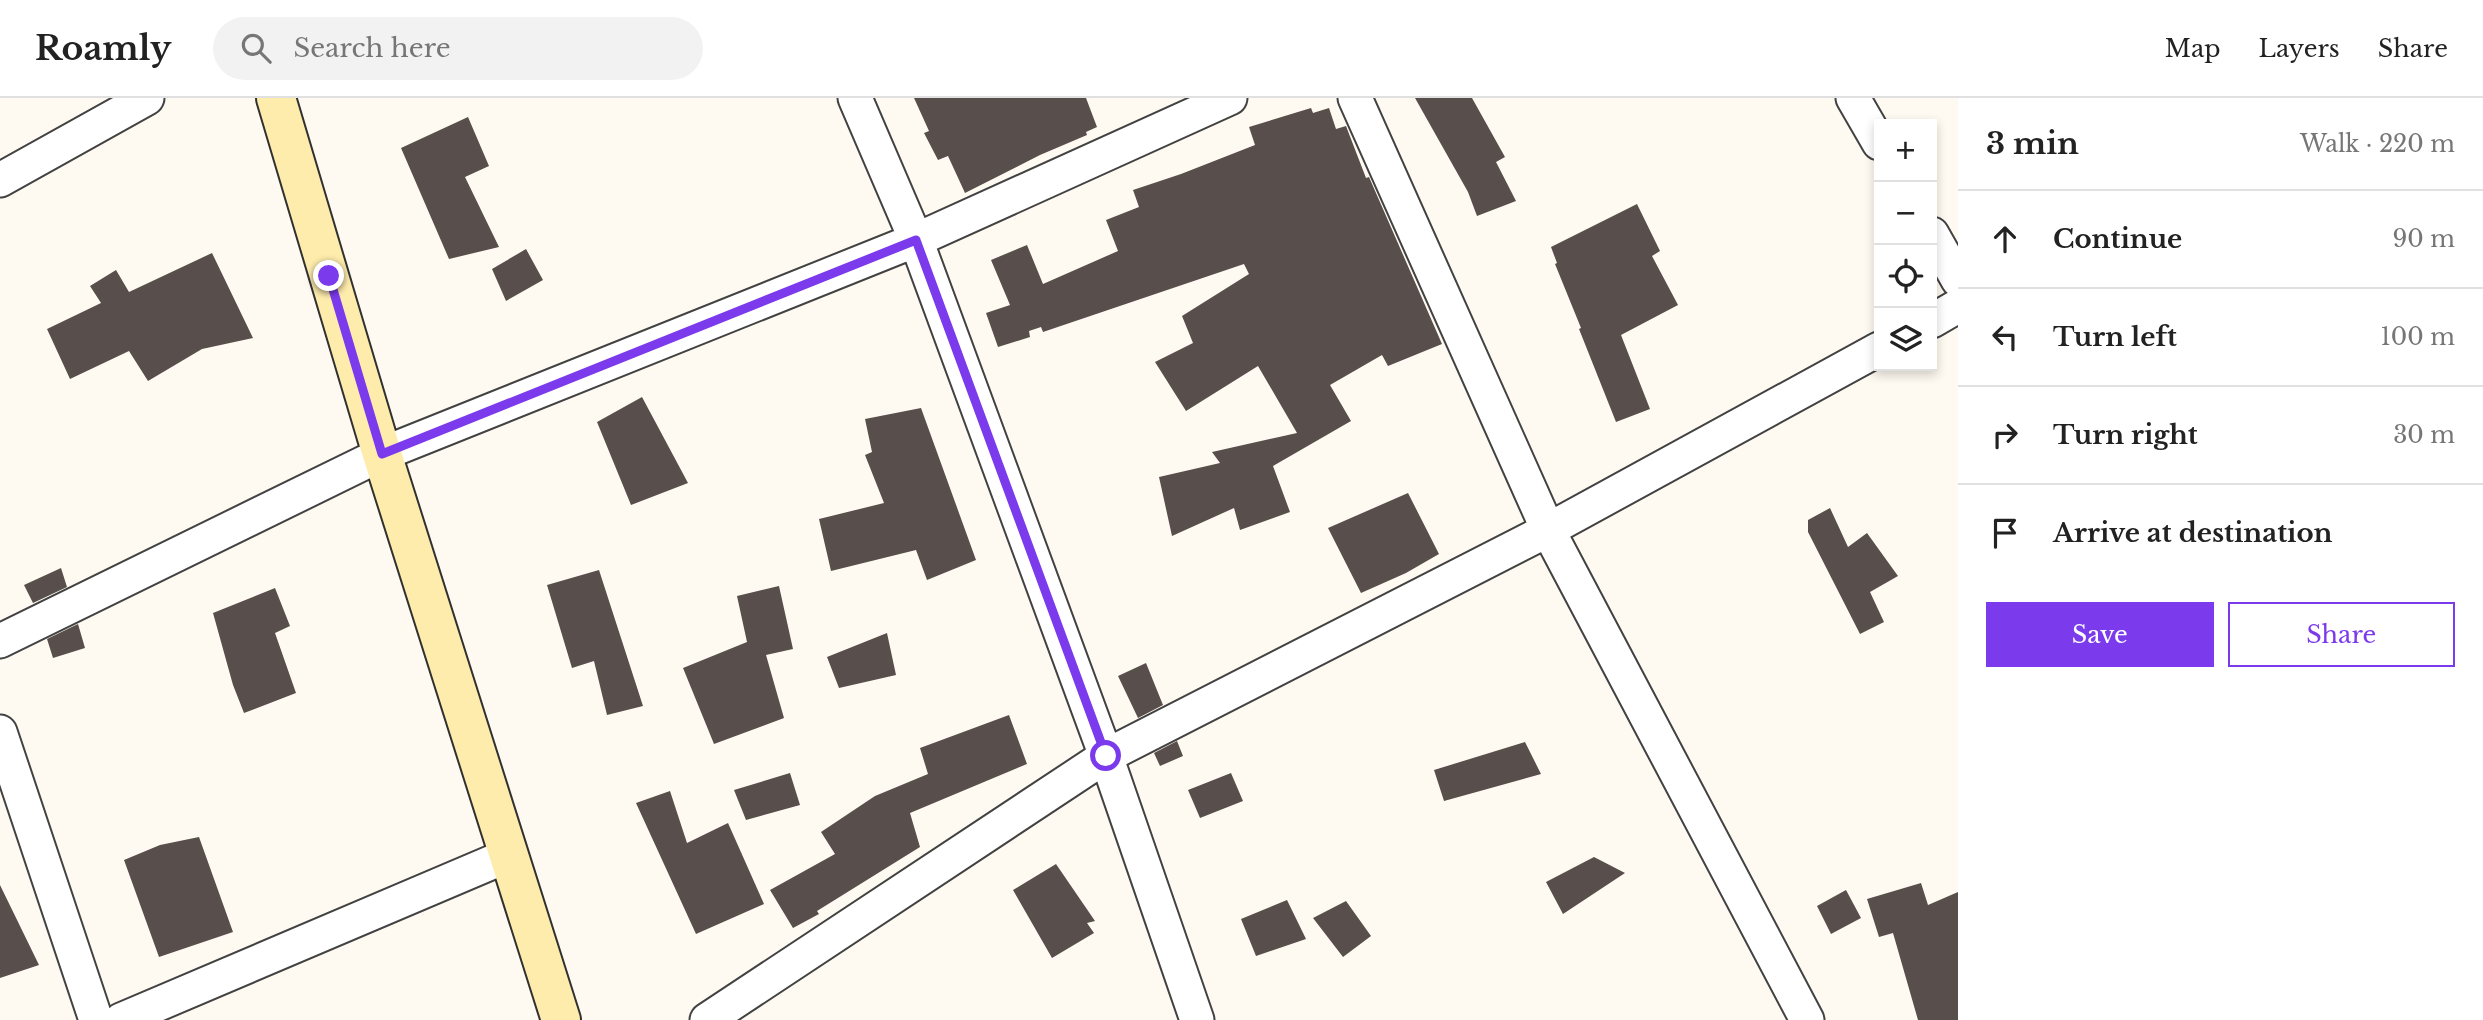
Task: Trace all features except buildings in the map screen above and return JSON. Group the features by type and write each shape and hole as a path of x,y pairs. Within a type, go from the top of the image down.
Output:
{"main road":[{"path":"276,98 382,454 561,1020"}],"street":[{"path":"0,180 147,98"},
{"path":"855,98 916,240 1106,756 1197,1020"},
{"path":"0,641 382,454 916,240 1230,98"},
{"path":"1355,98 1548,530 1807,1020"},
{"path":"1853,98 1874,134"},
{"path":"1937,243 1958,280"},
{"path":"1937,318 1958,306"},
{"path":"706,1020 1106,756 1548,530 1874,352"},
{"path":"0,732 96,1020"},
{"path":"121,1020 509,855"}],"route":[{"path":"329,276 382,454 916,240 1106,756"}]}
